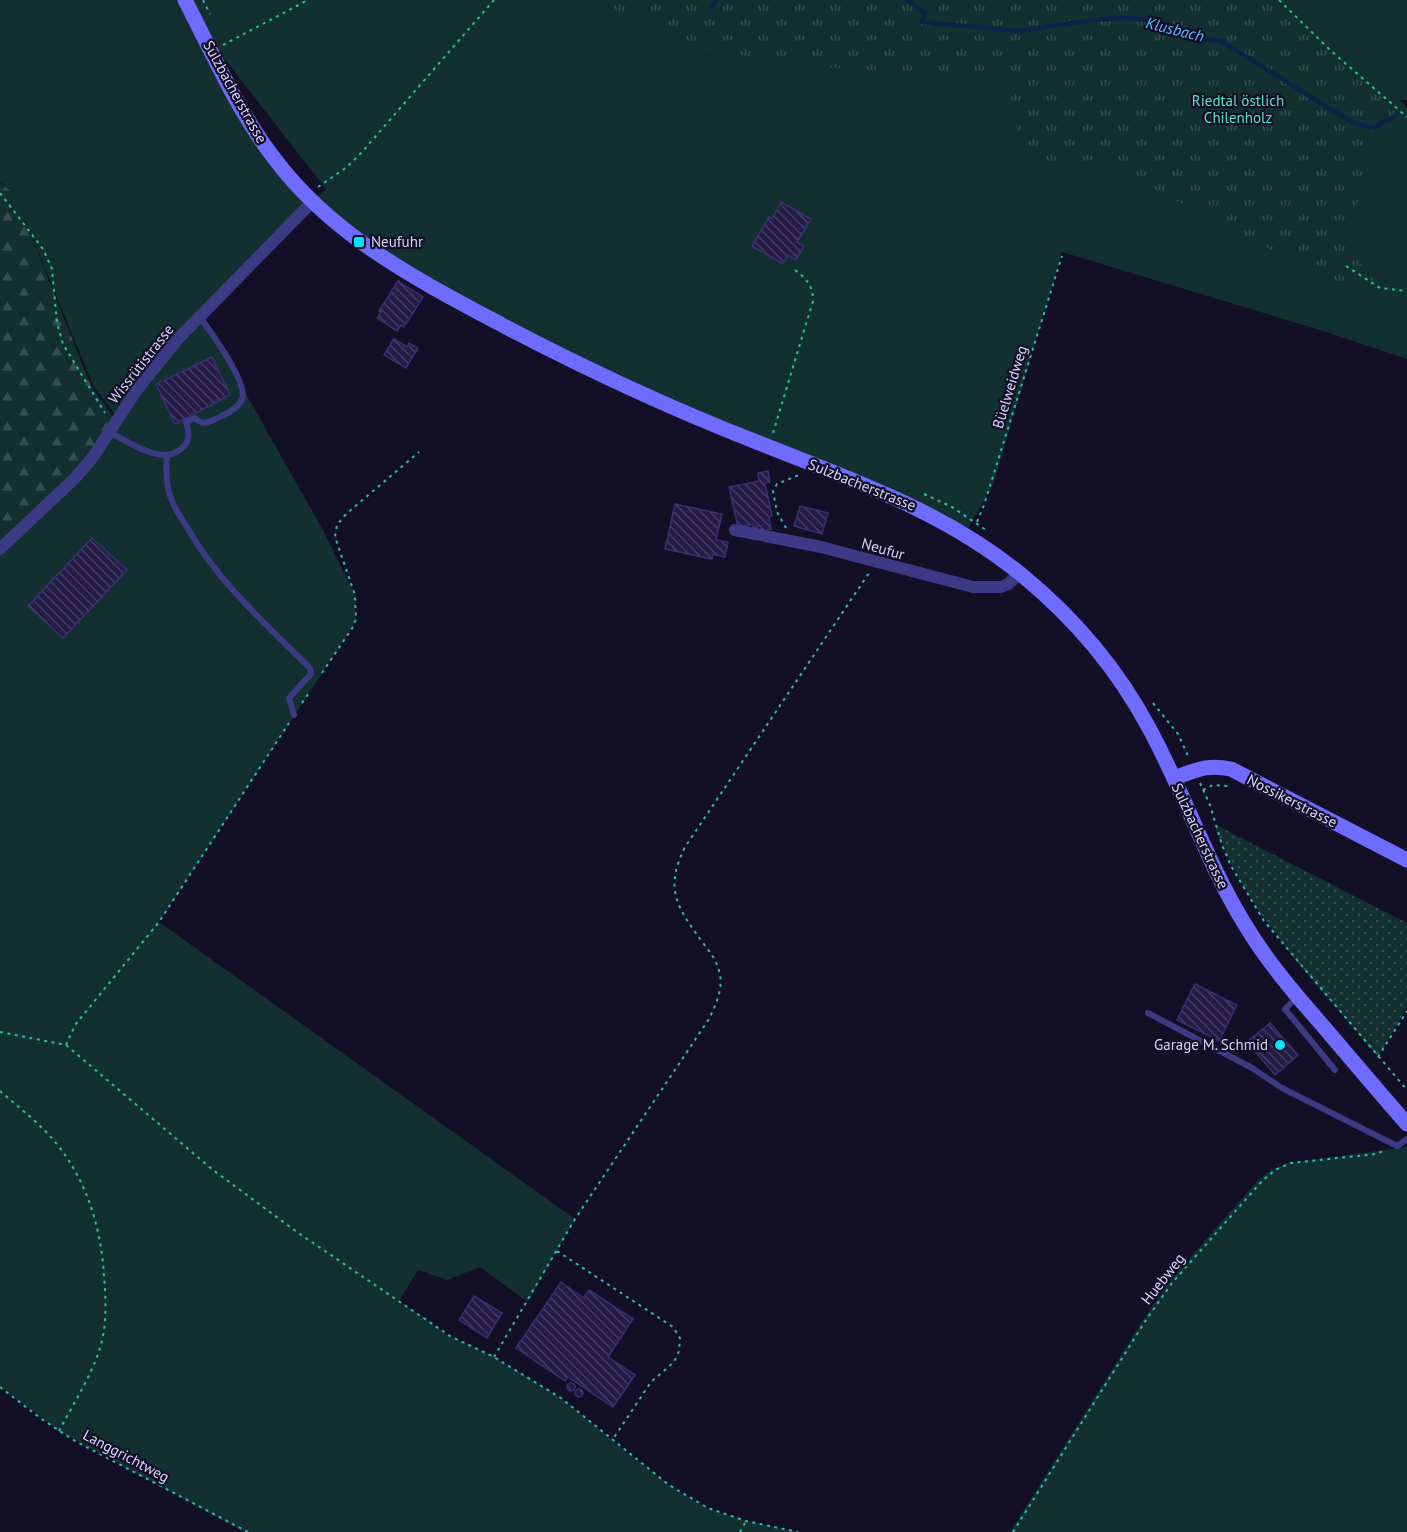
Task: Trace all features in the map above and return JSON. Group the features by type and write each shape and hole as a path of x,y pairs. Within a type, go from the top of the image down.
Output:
{"street":[{"name":"Sulzbacherstrasse","path":"185,0 218,47 252,127 275,161 312,202 366,247 393,265 555,353 654,400 910,504 965,534 1020,573 1075,624 1101,655 1149,728 1207,853 1243,921 1267,958 1407,1125"},
{"name":"Wissrütistrasse","path":"0,549 75,478 93,457 156,366 200,317 312,202"},
{"name":"Neufur","path":"735,530 791,541 959,584 983,588 1001,587 1020,573"},
{"name":"Nossikerstrasse","path":"1174,778 1205,766 1231,769 1407,860"}],"lane":[{"path":"111,429 152,453 167,455 181,449 189,438 186,422 195,418 199,422 206,423 235,408 243,397 242,388 216,339 200,317"},
{"path":"167,455 169,492 180,517 203,554 228,585 310,668 311,674 289,698 294,715"},
{"path":"1297,996 1285,1009 1335,1070"},
{"path":"1148,1013 1251,1068 1282,1088 1397,1146 1407,1139"}],"path":[{"path":"203,0 212,18"},
{"path":"218,47 308,0"},
{"path":"324,193 318,187 347,167 362,152 494,0"},
{"path":"1279,0 1330,50 1407,117"},
{"path":"218,47 229,52"},
{"path":"0,193 43,249 52,269 57,323 63,344 111,429"},
{"name":"Büelweidweg","path":"976,523 984,505 1062,256"},
{"path":"1346,266 1380,288 1407,291"},
{"path":"768,447 813,301 811,286 807,278 795,270"},
{"path":"318,679 356,619 355,595 335,537 337,525 346,514 419,452"},
{"path":"791,541 774,504 773,491 777,484 807,472 812,465"},
{"path":"921,493 952,507 986,529"},
{"path":"494,1358 575,1219 709,1019 718,999 721,976 714,957 687,921 677,903 674,883 676,865 685,847 876,562"},
{"path":"66,1045 75,1025 159,922 312,688"},
{"path":"1148,695 1178,734 1210,805 1221,845 1243,887 1278,938 1407,1090"},
{"path":"1378,1057 1407,1011"},
{"path":"0,1032 66,1045 213,1170 297,1233 450,1336 494,1358 561,1398 669,1485 708,1508 746,1521 798,1532"},
{"path":"0,1090 56,1144 89,1200 99,1232 105,1288 102,1340 94,1365 59,1431"},
{"name":"Huebweg","path":"1013,1532 1166,1292 1262,1181 1275,1170 1291,1163 1376,1154 1397,1146"},
{"path":"557,1251 673,1328 680,1338 679,1351 674,1362 651,1382 612,1440"},
{"name":"Langgrichtweg","path":"0,1387 75,1441 248,1532"},
{"path":"740,1532 746,1521"}],"green space":[{"path":"0,0 1407,0 1407,100 1399,100 1407,108 1407,359 1323,331 1062,252 993,485 965,534 768,447 452,299 312,202 201,315 322,528 355,595 356,619 159,922 575,1219 528,1302 480,1267 447,1280 418,1270 399,1301 450,1336 494,1357 561,1398 669,1485 705,1507 743,1520 797,1532 244,1532 59,1431 0,1387 0,550 116,416 93,385 14,193 0,182","holes":["202,30 326,189 312,202 230,90"]},
{"name":"Riedtal östlich Chilenholz","path":"594,0 1282,0 1382,95 1396,114 1375,128 1347,247 1380,288 1347,289 1121,172 1022,158 1008,79 825,67 706,50"},
{"path":"0,183 14,193 91,386 114,418 94,453 0,548"},
{"path":"1214,824 1407,923 1407,1007 1378,1057 1285,947 1264,918 1228,857"},
{"path":"1407,1147 1407,1532 1010,1532 1168,1283 1258,1180 1271,1170 1287,1163"}],"building":[{"path":"781,202 811,219 797,242 804,246 796,260 788,255 783,264 752,246 769,217 772,219"},
{"path":"398,281 423,297 404,327 401,325 397,331 377,318"},
{"path":"394,339 407,347 409,343 418,348 406,368 384,355"},
{"path":"212,357 230,395 175,424 156,384"},
{"path":"768,471 770,482 765,483 772,516 769,517 771,529 762,531 761,526 753,528 753,524 741,527 740,523 737,523 729,487 759,481 758,473"},
{"path":"675,504 722,514 716,540 728,542 725,557 713,554 712,559 665,549"},
{"path":"800,506 828,513 822,534 794,526"},
{"path":"92,538 127,570 63,638 28,606"},
{"path":"1195,984 1237,1005 1219,1041 1177,1020"},
{"path":"1270,1023 1298,1055 1275,1075 1247,1042"},
{"path":"561,1282 584,1298 589,1290 633,1319 608,1357 635,1375 613,1407 568,1377 565,1381 516,1348"},
{"path":"474,1296 502,1313 487,1338 459,1320"},
{"path":"571,1383 575,1387 571,1391 567,1387"},
{"path":"579,1389 583,1393 579,1397 575,1393"}],"waterway":[{"path":"712,7 717,0"},
{"name":"Klusbach","path":"907,0 925,13 922,22 1019,31 1092,20 1123,18 1147,20 1204,39 1221,41 1353,123 1375,128 1382,122 1394,118 1396,114"}],"place":[{"name":"Neufuhr","path":"359,242"},
{"name":"Garage M. Schmid","path":"1280,1045"}]}
